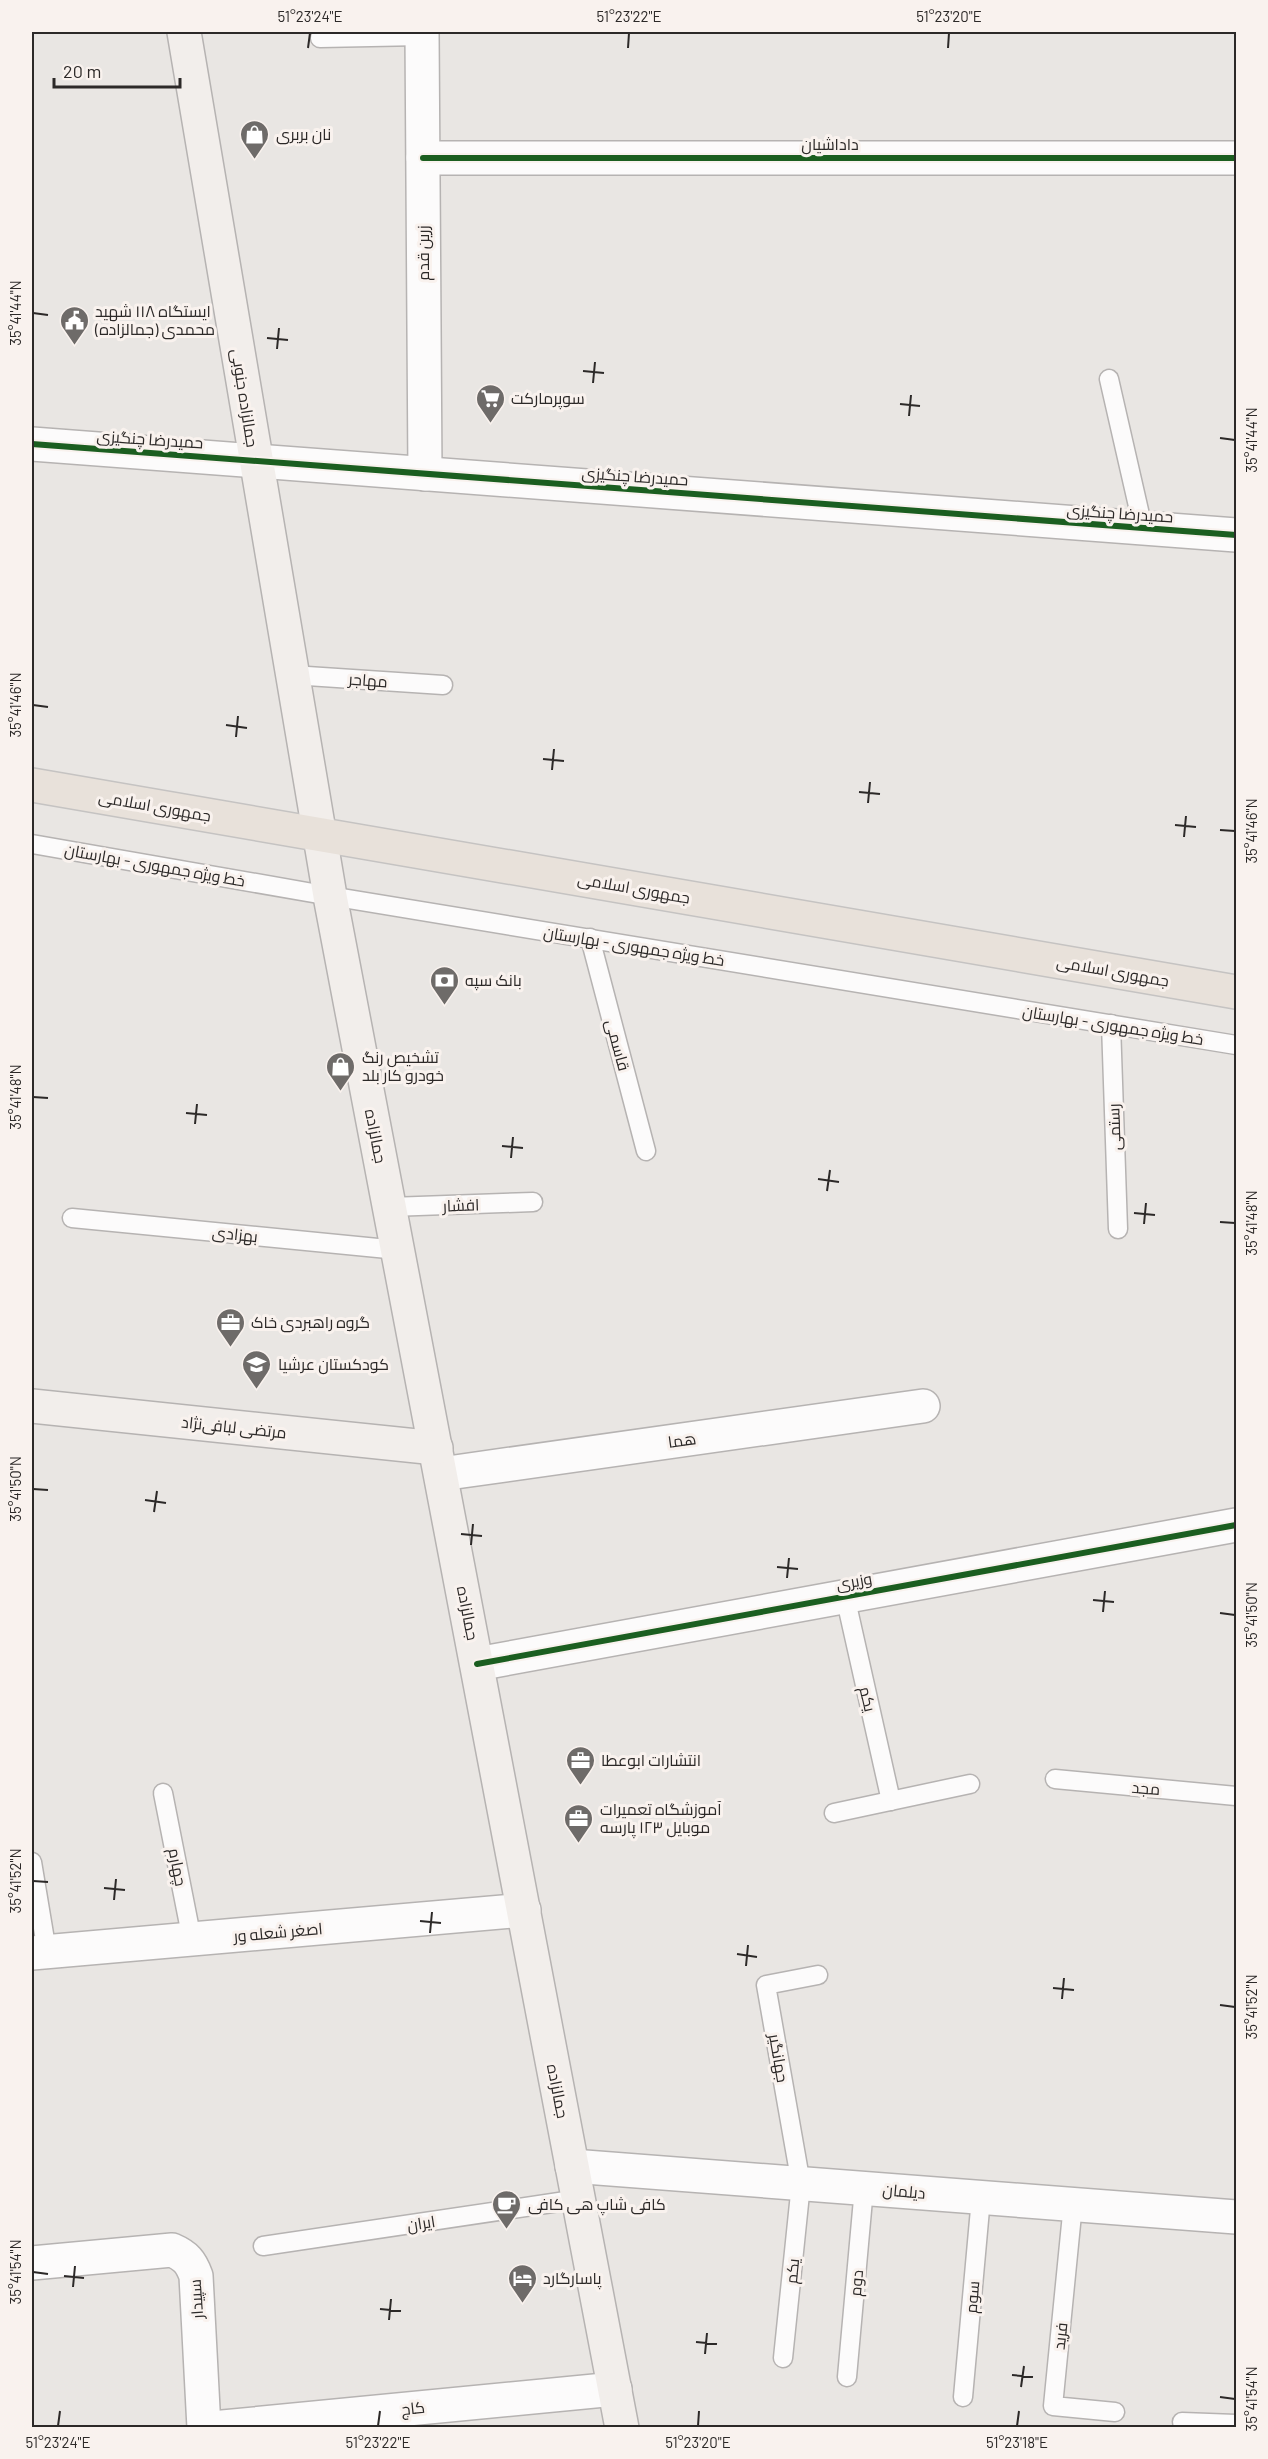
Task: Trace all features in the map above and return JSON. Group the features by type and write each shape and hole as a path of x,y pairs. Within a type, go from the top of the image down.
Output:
{"main road":[{"name":"جمالزاده جنوبی","path":"184,32 255,461 322,835"},
{"name":"جمهوری اسلامی","path":"32,785 1236,992"},
{"name":"جمالزاده","path":"322,835 330,896 622,2427"},
{"name":"مرتضی لبافی‌نژاد","path":"32,1406 439,1461"}],"street":[{"name":"زرین قدم","path":"422,34 425,474"},
{"name":"داداشیان","path":"423,158 1236,158"},
{"name":"حمیدرضا چنگیزی","path":"32,444 1236,535"},
{"name":"هما","path":"439,1461 923,1406"},
{"name":"وزیری","path":"477,1664 1236,1525"},
{"name":"اصغر شعله ور","path":"39,1953 524,1910"},
{"name":"دیلمان","path":"572,2166 1236,2217"},
{"name":"سپیدار","path":"32,2263 172,2250 183,2255 192,2263 196,2276 204,2427"},
{"name":"کاج","path":"212,2427 304,2423 615,2389"}],"lane":[{"path":"320,38 422,34"},
{"path":"1109,379 1143,528"},
{"name":"مهاجر","path":"292,675 443,684"},
{"name":"خط ویژه جمهوری - بهارستان","path":"32,844 330,896 1236,1045"},
{"name":"قاسمی","path":"590,938 646,1151"},
{"name":"رستمی","path":"1111,1024 1118,1229"},
{"name":"افشار","path":"390,1207 533,1202"},
{"name":"بهزادی","path":"72,1218 398,1250"},
{"name":"یکم","path":"845,1596 891,1801"},
{"name":"مجد","path":"1055,1779 1236,1796"},
{"path":"834,1813 970,1784"},
{"name":"چهارم","path":"163,1793 192,1940"},
{"path":"32,1862 39,1953"},
{"name":"جهانگیر","path":"801,2184 766,1985 818,1975"},
{"name":"یکم","path":"783,2358 801,2184"},
{"name":"دوم","path":"847,2377 864,2188"},
{"name":"سوم","path":"963,2397 981,2198"},
{"name":"ایران","path":"263,2246 579,2199"},
{"name":"فرید","path":"1073,2204 1053,2406 1115,2412"},
{"path":"1182,2422 1236,2424"}],"cycle path":[{"path":"423,158 1236,158"},
{"path":"32,444 1236,535"},
{"path":"477,1664 1236,1525"}],"place":[{"name":"نان بربری","path":"255,160"},
{"name":"ایستگاه ۱۱۸ شهید محمدی (جمالزاده)","path":"74,346"},
{"name":"سوپرمارکت","path":"490,424"},
{"name":"بانک سپه","path":"444,1006"},
{"name":"تشخیص رنگ خودرو کار بلد","path":"341,1092"},
{"name":"گروه راهبردی خاک","path":"230,1348"},
{"name":"کودکستان عرشیا","path":"257,1390"},
{"name":"انتشارات ابوعطا","path":"580,1786"},
{"name":"آموزشگاه تعمیرات موبایل ۱۲۳ پارسه","path":"579,1844"},
{"name":"کافی شاپ هی کافی","path":"507,2230"},
{"name":"پاسارگارد","path":"522,2304"}]}
